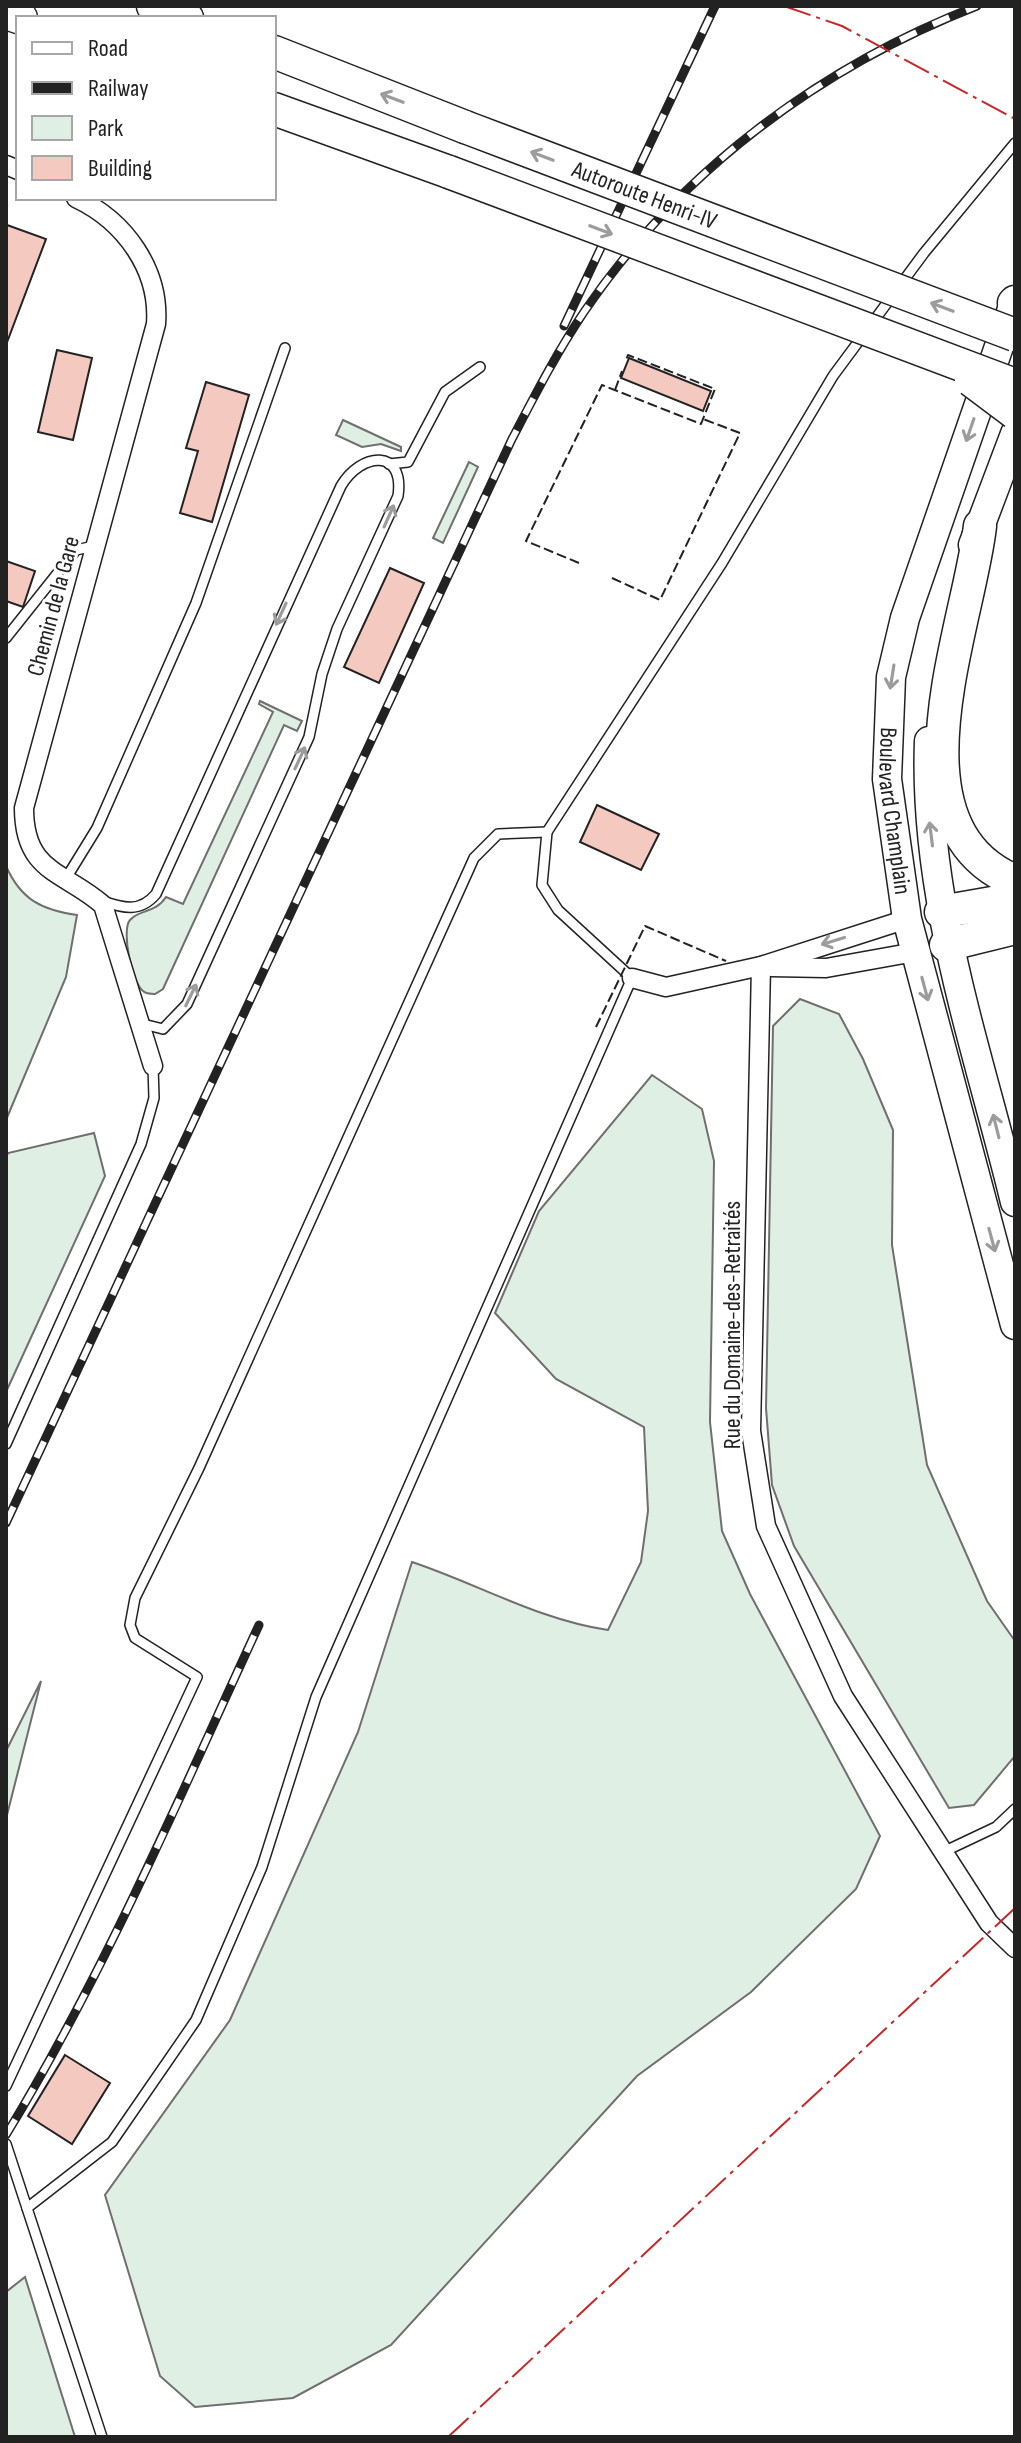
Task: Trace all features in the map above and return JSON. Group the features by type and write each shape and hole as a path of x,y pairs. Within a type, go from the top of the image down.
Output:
{"highway":[{"path":"153,6 181,16"},
{"name":"Autoroute Henri-IV","path":"276,53 1015,335"},
{"name":"Autoroute Henri-IV","path":"276,110 1015,385"},
{"path":"946,361 1015,413"},
{"path":"980,526 976,561 953,648 945,699 944,763 950,806 964,841 992,870 1015,881"},
{"path":"941,912 1015,899"},
{"path":"931,949 1015,928"}],"main road":[{"name":"Boulevard Champlain","path":"1015,302 923,558 891,677 887,779 907,919 931,949 1015,1202"},
{"name":"Boulevard Champlain","path":"1015,434 951,609 938,658 930,721 929,819 941,912 931,949 1015,1325"},
{"path":"907,919 941,912"}],"street":[{"name":"Chemin de la Gare","path":"79,200 108,219 138,250 152,279 157,309 152,344 24,808 28,844 49,871 94,897"},
{"path":"94,897 109,918 153,1066"},
{"path":"632,978 666,987 761,966 907,919"},
{"path":"761,966 826,968 931,949"},
{"name":"Rue du Domaine-des-Retraités","path":"761,966 751,1431 766,1526 843,1696 941,1853 989,1923 1015,1948"}],"lane":[{"path":"27,2208 112,2142 196,2020 262,1867 316,1697 632,978 558,910 542,885 547,832 722,563 833,376 924,253 1015,143"},
{"path":"64,881 97,828 196,603 285,348"},
{"path":"94,897 133,908 145,905 156,894 341,486 351,470 364,461 376,459 389,464 408,462 445,392 480,367"},
{"path":"136,1015 145,1026 163,1029 180,1015 194,990 309,737 322,674 337,629 398,496 399,478 389,464"},
{"path":"6,638 76,550 94,546"},
{"path":"6,2086 197,1677 135,1638 130,1625 135,1598 199,1468 474,858 498,834 547,832"},
{"path":"6,1444 141,1144 154,1098 153,1066"},
{"path":"941,1853 996,1827 1015,1809"},
{"path":"6,2144 7,2157 27,2208 102,2437"}],"green space":[{"path":"343,420 401,447 401,451 381,444 362,447 336,435"},
{"path":"469,462 478,467 443,543 433,538"},
{"path":"260,701 302,721 297,731 284,725 163,989 155,994 146,993 139,986 132,968 127,945 130,920 157,906 166,897 183,904 273,712 259,704"},
{"path":"6,866 18,887 34,901 53,910 77,915 66,977 6,1120"},
{"path":"800,999 839,1014 863,1059 893,1130 892,1245 927,1465 987,1601 1015,1641 1015,1756 974,1805 949,1808 794,1546 772,1485 766,1408 773,1026"},
{"path":"652,1075 702,1109 714,1161 710,1422 722,1531 750,1594 880,1836 856,1889 751,1992 637,2076 391,2345 293,2398 195,2407 160,2376 105,2195 230,2020 358,1732 412,1562 533,1610 608,1630 641,1562 648,1511 644,1427 556,1379 495,1313 539,1211"},
{"path":"94,1133 105,1176 6,1392 6,1158 8,1153"},
{"path":"41,1681 6,1819 6,1751"},
{"path":"25,2277 75,2437 6,2437 6,2292"}],"building":[{"path":"7,225 46,239 6,345 6,228"},
{"path":"57,350 92,358 73,440 38,432"},
{"path":"629,358 711,391 703,411 621,378"},
{"path":"206,382 249,395 212,522 180,513 198,451 186,448"},
{"path":"6,561 35,571 23,607 6,601"},
{"path":"390,568 424,583 379,683 344,667"},
{"path":"597,805 659,834 641,870 580,842"},
{"path":"65,2055 110,2083 72,2144 28,2116"}],"railway":[{"path":"564,326 715,6"},
{"path":"6,1523 512,439 574,327 622,261 663,214 757,129 863,60 977,6"},
{"path":"6,2135 108,1948 259,1625"}],"fence":[{"path":"579,563 526,541 602,385 701,424 715,389 628,355 626,360"},
{"path":"615,390 622,371"},
{"path":"612,578 660,600 740,433 703,419"},
{"path":"596,1027 645,926 726,961"}],"power":[{"path":"784,6 842,26 1015,119"},
{"path":"448,2437 1015,1908"}]}
